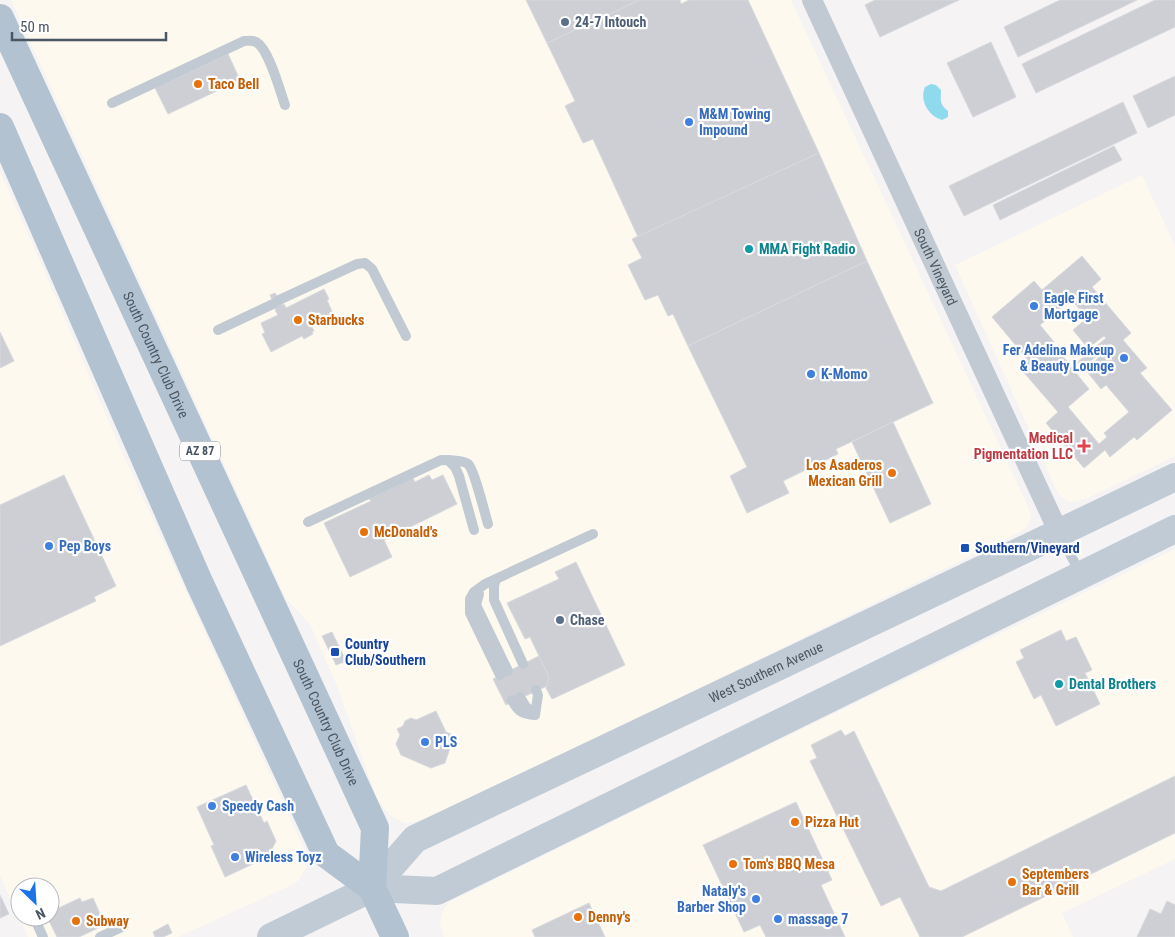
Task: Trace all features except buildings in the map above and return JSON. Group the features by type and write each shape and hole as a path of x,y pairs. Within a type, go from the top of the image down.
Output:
{"main road":[{"name":"South Country Club Drive","path":"0,18 375,828 372,888 395,937"},
{"name":"South Country Club Drive","path":"0,127 199,582 326,854 372,888"},
{"name":"West Southern Avenue","path":"271,937 372,888 414,839 1175,477"},
{"name":"West Southern Avenue","path":"372,888 437,891 1175,529"}],"street":[{"name":"South Vineyard","path":"812,0 1059,533"}],"lane":[{"path":"112,103 244,41 255,41 266,54 285,105"},
{"path":"218,330 357,264 365,263 372,269 406,336"},
{"path":"448,460 455,467 459,476 474,530"},
{"path":"308,522 435,462 448,460 468,464 474,474 488,524"},
{"path":"1059,533 1081,574"},
{"path":"504,673 470,613 470,599 474,592 484,584 593,534"},
{"path":"496,579 494,600 523,664"},
{"path":"516,699 516,708 524,714 536,715 538,695 536,690"},
{"path":"100,937 124,926"}],"shaded area":[{"path":"11,0 791,0 1027,504 1031,516 1028,525 1020,532 432,818 404,823 388,814 377,799 337,686 310,624 286,599"},
{"path":"0,172 120,448 307,855 306,868 299,880 292,885 178,937 28,937 23,927 60,927 60,877 10,877 10,898 0,876"},
{"path":"1142,175 1175,246 1175,456 1088,498 1069,502 1061,497 1056,489 955,265"},
{"path":"1175,549 1175,859 1062,913 1073,937 444,937 440,923 442,912 449,902"}],"water":[{"path":"931,84 936,85 941,90 942,104 948,111 948,117 942,120 933,115 924,103 923,92 925,87"}],"place":[{"name":"24-7 Intouch","path":"565,22"},
{"name":"Taco Bell","path":"198,84"},
{"name":"M&M Towing Impound","path":"689,122"},
{"name":"MMA Fight Radio","path":"749,249"},
{"name":"Eagle First Mortgage","path":"1034,306"},
{"name":"Starbucks","path":"298,320"},
{"name":"Fer Adelina Makeup & Beauty Lounge","path":"1124,358"},
{"name":"K-Momo","path":"811,374"},
{"name":"Medical Pigmentation LLC","path":"1084,446"},
{"name":"Los Asaderos Mexican Grill","path":"892,473"},
{"name":"McDonald's","path":"364,532"},
{"name":"Pep Boys","path":"49,546"},
{"name":"Southern/Vineyard","path":"965,548"},
{"name":"Chase","path":"560,620"},
{"name":"Country Club/Southern","path":"335,652"},
{"name":"Dental Brothers","path":"1059,684"},
{"name":"PLS","path":"425,742"},
{"name":"Speedy Cash","path":"212,806"},
{"name":"Pizza Hut","path":"795,822"},
{"name":"Wireless Toyz","path":"235,857"},
{"name":"Tom's BBQ Mesa","path":"733,864"},
{"name":"Septembers Bar & Grill","path":"1012,882"},
{"name":"Nataly's Barber Shop","path":"756,899"},
{"name":"Denny's","path":"578,917"},
{"name":"massage 7","path":"778,919"},
{"name":"Subway","path":"76,921"}]}
